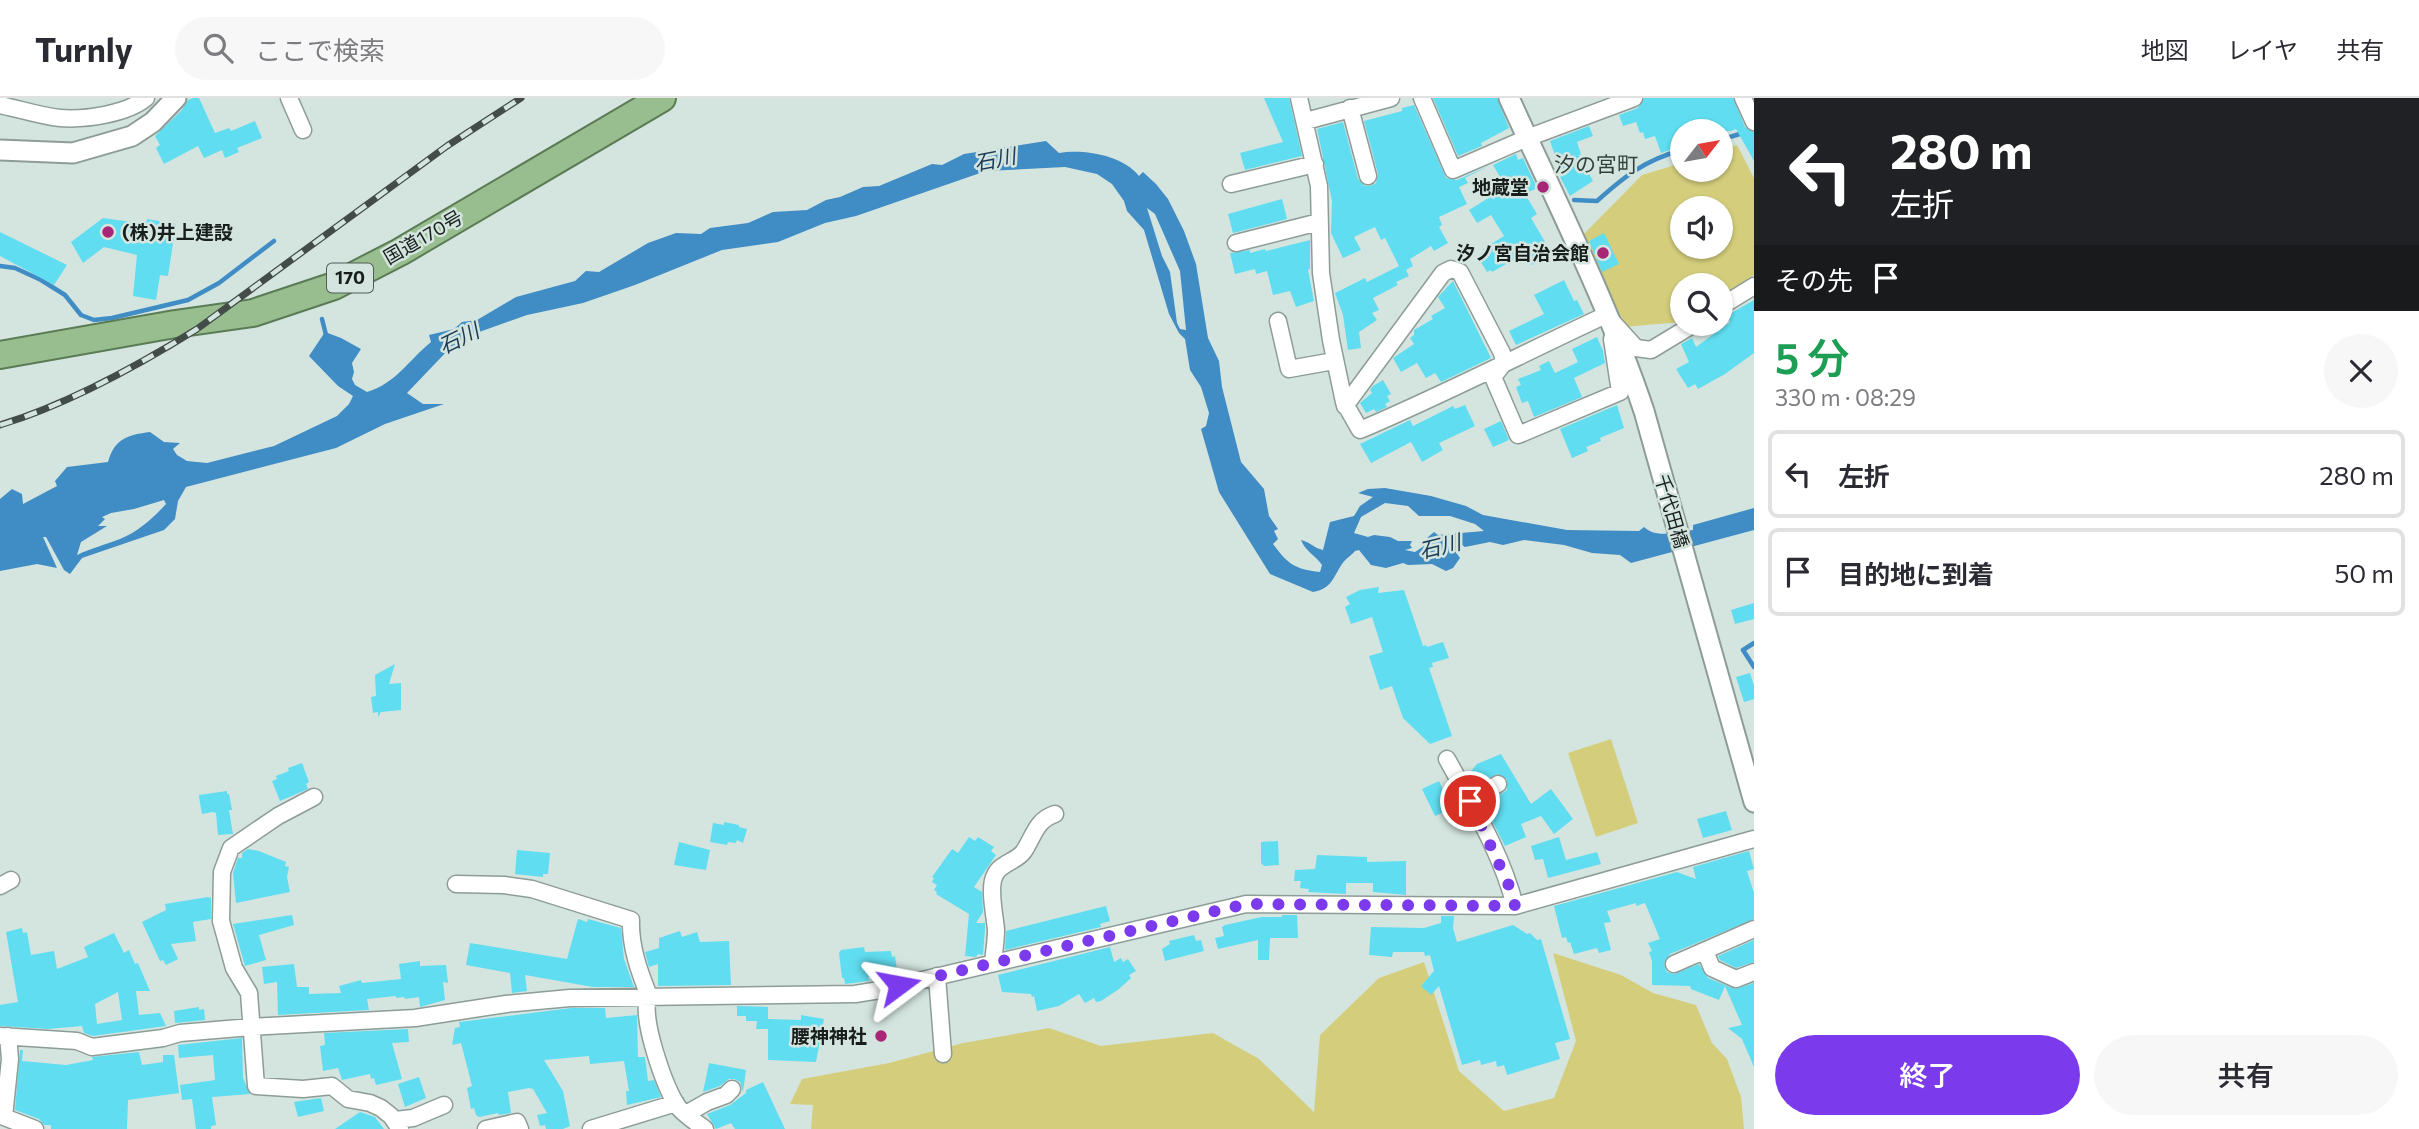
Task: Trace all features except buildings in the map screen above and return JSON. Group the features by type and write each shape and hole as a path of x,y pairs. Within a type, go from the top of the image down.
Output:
{"highway":[{"name":"国道170号","path":"0,355 253,313 334,286 400,252 662,98"}],"street":[{"path":"0,105 61,118 110,114 127,109 146,98"},
{"path":"0,150 73,153 121,140 153,122 176,98"},
{"path":"289,98 303,130"},
{"path":"1299,98 1319,186 1321,273 1335,361 1346,406 1360,430 1433,399 1504,363 1609,323"},
{"path":"1306,121 1391,98"},
{"path":"1422,98 1453,170 1527,138 1634,98"},
{"name":"千代田橋","path":"1509,98 1559,203 1629,367 1644,411 1754,802"},
{"path":"1743,98 1754,122"},
{"path":"1350,108 1368,176"},
{"path":"1231,184 1259,169 1315,164"},
{"path":"1236,243 1261,228 1319,222"},
{"path":"1346,406 1443,273 1451,269 1460,272 1502,354 1504,363"},
{"path":"1733,299 1754,286"},
{"path":"1609,323 1636,348 1651,350 1674,336"},
{"path":"1504,363 1493,377 1518,435 1620,392 1609,323"},
{"path":"1284,329 1289,369 1335,361"},
{"path":"1447,759 1506,878 1515,906"},
{"path":"1470,801 1498,784"},
{"path":"314,797 278,816 239,842 231,848 225,860 220,888 221,921 234,968 249,993 256,1086 303,1089 332,1086 348,1099 381,1108 397,1125 444,1105"},
{"path":"993,963 996,932 993,888 995,875 1008,861 1023,854 1038,824 1055,814"},
{"path":"35,1129 4,1117 10,1059 4,1036 77,1041 92,1047 163,1038 180,1033 415,1018 506,1004 570,998 855,994 1246,904 1515,906 1754,839"},
{"path":"456,884 504,885 540,890 631,920 630,936 649,996 646,1003 648,1030 681,1108 705,1129"},
{"path":"1674,964 1754,929"},
{"path":"1705,951 1712,968 1737,979 1754,972"},
{"path":"937,976 943,1055"},
{"path":"591,1129 706,1102 726,1095 732,1089"},
{"path":"486,1129 517,1122 520,1129"}],"shaded area":[{"path":"1737,145 1754,178 1754,275 1733,289 1733,273 1670,273 1670,323 1623,327 1583,235 1642,175 1670,167 1670,182 1733,182 1733,146"},
{"path":"1611,739 1638,823 1596,837 1568,753"},
{"path":"1553,953 1621,975 1653,993 1696,1005 1712,1043 1727,1059 1741,1097 1744,1129 811,1129 813,1105 790,1104 802,1079 889,1063 963,1043 1049,1028 1101,1046 1213,1033 1259,1059 1314,1112 1320,1035 1379,978 1424,962 1459,1071 1504,1111 1554,1098 1576,1041"}],"water":[{"name":"石川","path":"1046,141 1059,153 1091,153 1113,158 1139,176 1143,172 1156,184 1168,199 1184,231 1196,264 1208,338 1219,361 1222,387 1241,462 1264,489 1269,516 1278,529 1274,531 1278,539 1273,544 1288,561 1298,567 1320,572 1322,565 1301,540 1323,550 1330,522 1354,516 1360,506 1373,497 1358,493 1368,489 1385,488 1431,496 1466,506 1483,515 1567,530 1639,531 1644,527 1655,533 1674,533 1693,530 1693,525 1754,508 1754,530 1631,563 1620,555 1592,553 1564,545 1524,540 1503,545 1490,542 1465,547 1462,545 1455,551 1460,558 1453,568 1446,571 1432,564 1403,563 1386,568 1371,565 1359,550 1344,562 1328,586 1313,592 1270,574 1219,492 1201,429 1206,426 1209,413 1201,387 1190,370 1185,339 1169,314 1144,230 1127,211 1124,201 1112,184 1097,174 1065,167 986,171 856,216 825,223 778,242 722,250 583,303 527,315 468,336 450,348 407,393 423,404 444,404 385,424 336,448 186,487 178,501 175,519 164,530 82,558 70,574 64,570 46,537 43,537 57,568 37,564 0,571 0,499 12,489 22,494 23,504 57,486 55,481 67,467 108,462 114,448 123,439 135,435 150,432 164,442 180,443 173,449 177,455 187,461 207,463 274,446 337,416 353,396 338,386 309,356 325,332 361,349 352,363 352,379 355,385 367,392 386,383 401,371 431,342 429,335 454,329 462,322 477,320 516,297 575,281 586,271 599,272 648,243 676,233 701,234 710,228 748,223 773,212 807,210 826,200 863,187 879,186 932,164 942,165 964,154","holes":["1147,208 1155,214 1180,271 1186,330 1180,329 1177,323 1170,272 1162,256","164,500 166,504 133,533 77,555 81,542 107,526 98,526 105,519 102,517","1385,503 1408,506 1419,516 1450,516 1475,524 1484,531 1438,535 1434,532 1427,538 1427,544 1415,552 1405,550 1412,548 1412,541 1354,533 1361,517"]}],"waterway":[{"path":"1733,136 1743,133"},
{"path":"1574,200 1597,201 1636,170 1670,154"},
{"path":"0,266 15,268 41,280 65,295 81,315 94,320 188,300 219,283 274,241"},
{"path":"322,319 326,335"},
{"path":"1754,643 1743,650 1754,667"}],"railway":[{"path":"0,425 50,407 102,383 197,329 447,146 521,98"}],"place":[{"name":"地蔵堂","path":"1543,187"},
{"name":"(株)井上建設","path":"108,232"},
{"name":"汐ノ宮自治会館","path":"1603,253"},
{"name":"腰神神社","path":"881,1036"}],"district":[{"name":"汐の宮町","path":"1596,165"}],"route":[{"path":"899,985 1246,904 1515,906 1511,890 1470,801"}]}
